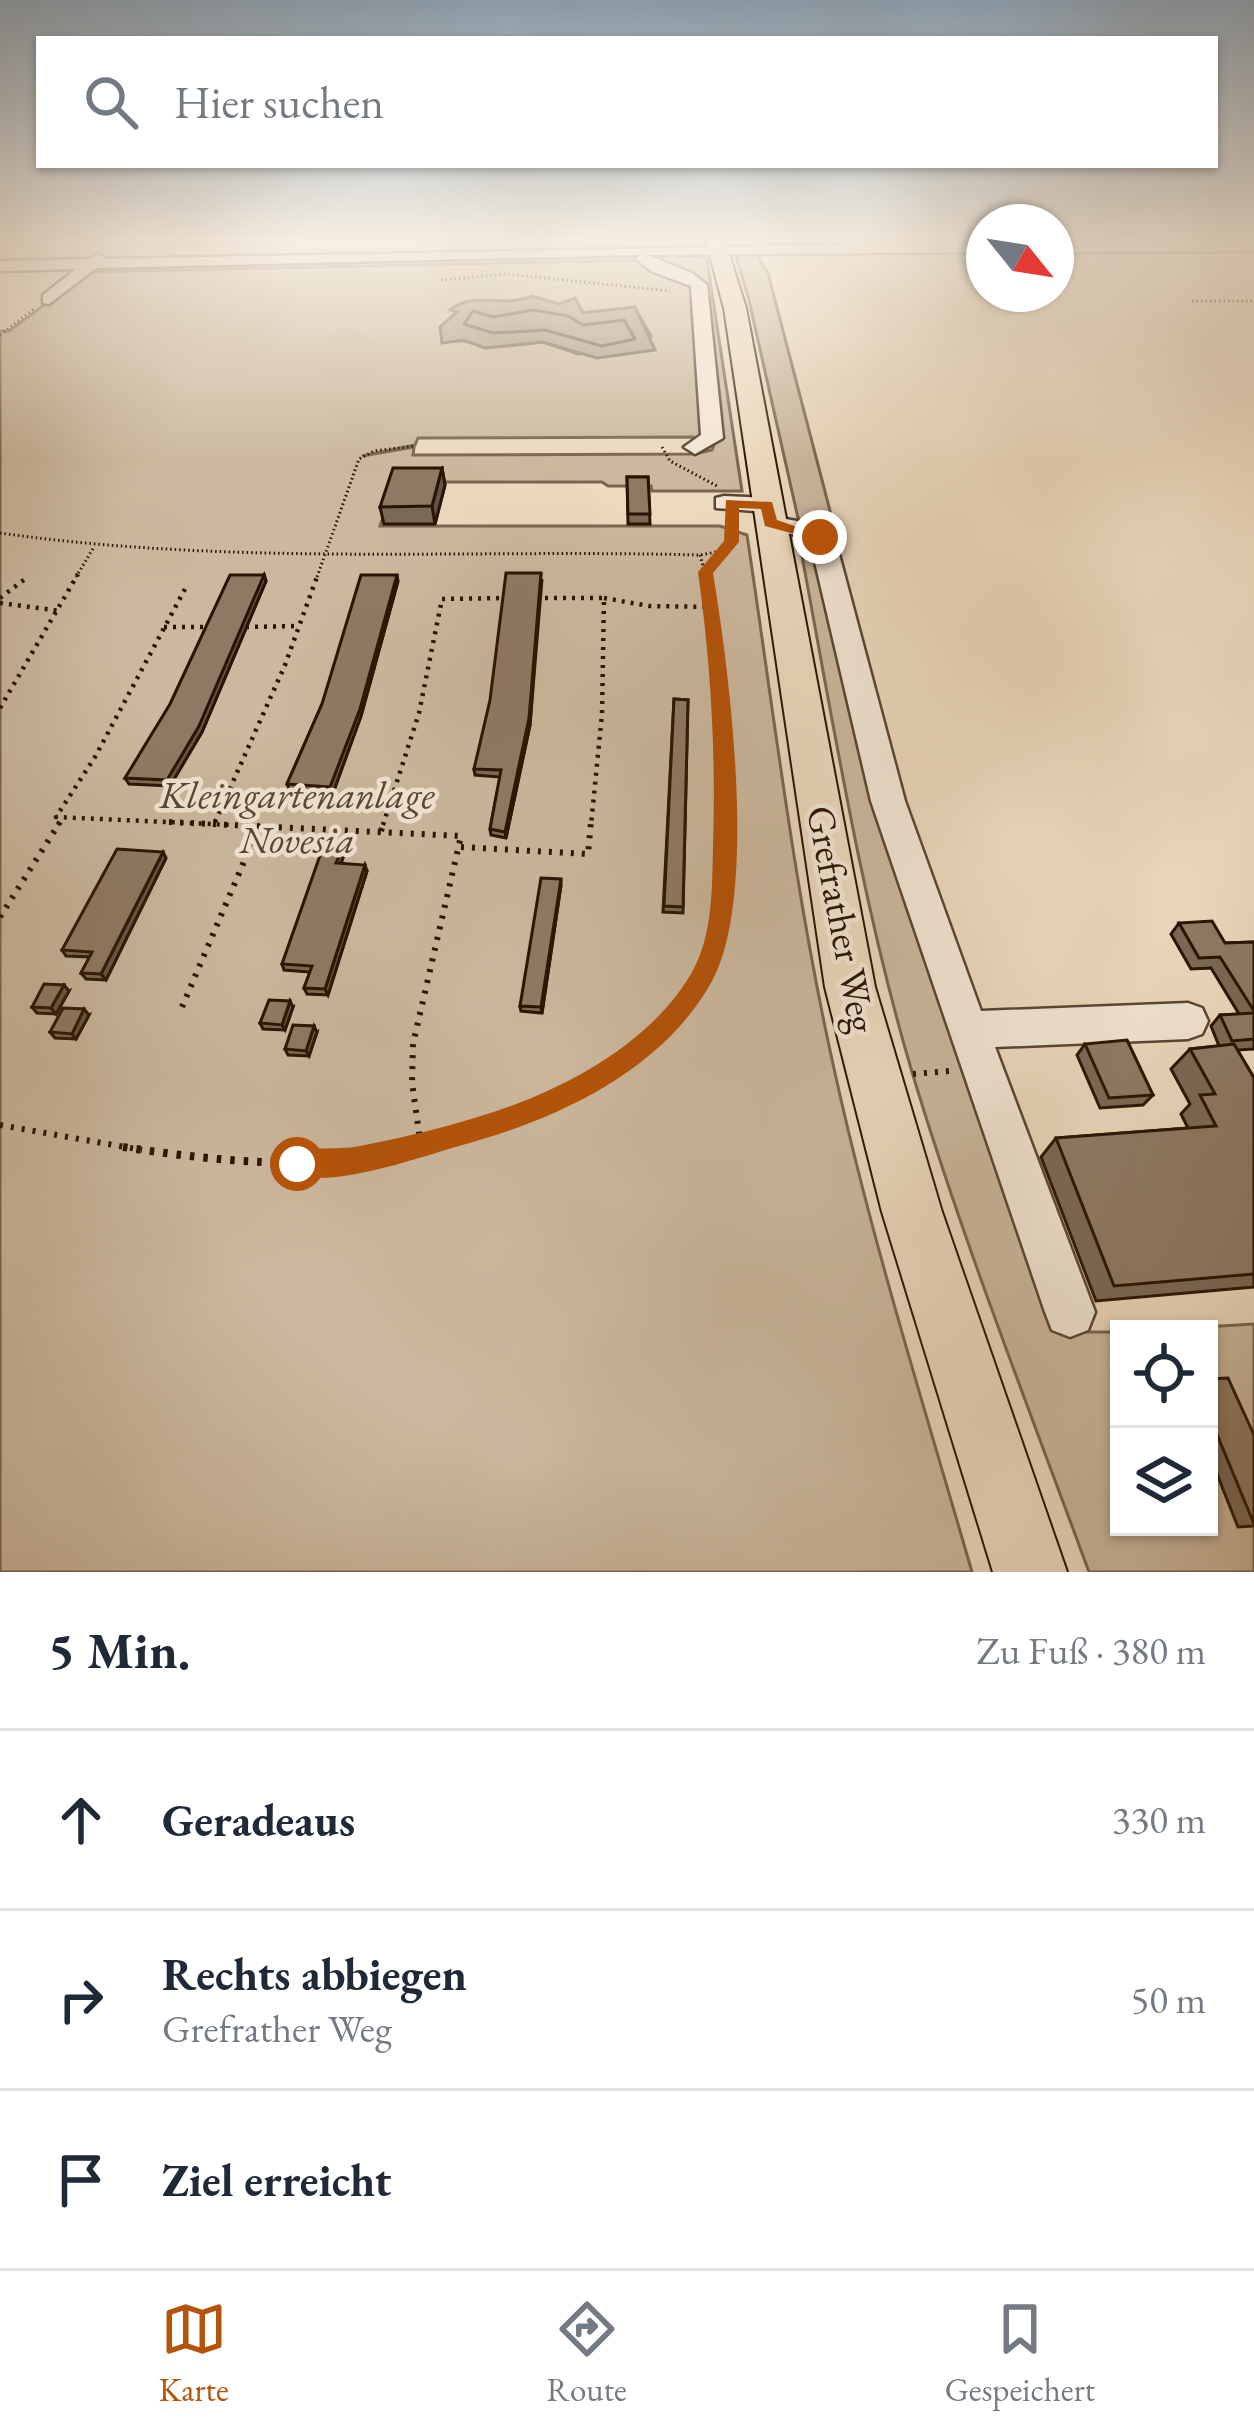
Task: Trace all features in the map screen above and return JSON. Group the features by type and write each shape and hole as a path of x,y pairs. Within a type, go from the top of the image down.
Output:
{"main road":[{"name":"Grefrather Weg","path":"735,314 744,517 850,987 912,1212 1030,1572"}],"street":[{"path":"694,447 712,438 702,314"},
{"path":"744,517 809,530 823,543 888,801 1070,1312"},
{"path":"975,1050 1188,1021"}],"path":[{"path":"0,335 27,314"},
{"path":"185,589 95,757 56,817 213,826 300,626 359,459 374,451 415,446"},
{"path":"662,447 670,461 714,483 744,517"},
{"path":"0,533 94,547 325,554 700,555 744,517"},
{"path":"705,572 744,517"},
{"path":"0,708 61,611 94,547"},
{"path":"0,1125 134,1149 297,1164 358,1160 511,1119 578,1089 632,1054 680,1009 704,974 717,937 726,760 721,675 700,555"},
{"path":"0,601 25,580"},
{"path":"381,832 419,713 442,599 511,598"},
{"path":"534,598 710,607"},
{"path":"459,847 588,854 602,714 604,598"},
{"path":"0,601 61,611"},
{"path":"232,627 300,626"},
{"path":"164,627 210,627"},
{"path":"0,917 63,818"},
{"path":"215,822 461,836 412,1044 421,1146"},
{"path":"182,1007 260,824"},
{"path":"914,1094 908,1074 975,1050"}],"green space":[{"name":"Kleingartenanlage Novesia","path":"32,314 458,314 454,341 471,341 485,348 543,342 578,354 649,342 651,336 638,314 694,314 705,438 694,443 693,437 418,438 415,445 362,456 414,447 413,455 695,454 712,450 717,437 706,314 715,314 742,491 652,491 651,486 602,482 395,482 380,526 720,526 747,535 797,872 835,1073 882,1261 972,1572 0,1572 0,331 9,331"},
{"path":"752,314 779,314 834,526 832,548 820,529 798,518"},
{"path":"798,535 816,542 1065,1332 1110,1332 1110,1536 1218,1536 1218,1326 1254,1324 1254,1572 1089,1572 974,1261 912,1072 862,872"}],"water":[{"path":"454,314 638,314 655,350 597,358 543,342 485,348 463,340 442,343 440,327"}],"building":[{"path":"393,468 442,468 432,506 380,507"},
{"path":"627,477 648,477 650,514 628,514"},
{"path":"506,573 541,573 529,718 505,832 490,829 501,770 474,769 490,700"},
{"path":"230,575 264,575 199,726 167,780 125,778 170,704"},
{"path":"361,575 397,575 360,709 330,787 287,784 322,704"},
{"path":"674,699 688,700 683,907 664,906"},
{"path":"324,844 343,846 336,863 365,865 325,989 304,988 312,966 282,964"},
{"path":"117,849 163,852 101,974 81,973 92,952 62,950"},
{"path":"541,878 561,879 541,1007 520,1006"},
{"path":"1212,921 1225,943 1254,942 1254,1011 1220,957 1199,958 1179,923"},
{"path":"44,984 64,985 51,1008 32,1007"},
{"path":"269,1000 290,1001 282,1025 260,1023"},
{"path":"63,1008 84,1009 72,1034 50,1032"},
{"path":"1254,1013 1254,1039 1232,1041 1220,1015"},
{"path":"293,1025 314,1026 306,1051 285,1049"},
{"path":"1127,1040 1153,1095 1109,1098 1085,1044"},
{"path":"1234,1044 1254,1078 1254,1274 1114,1286 1056,1138 1216,1126 1200,1095 1215,1094 1190,1049"},
{"path":"1228,1378 1254,1435 1254,1524 1218,1437 1218,1379"}],"route":[{"path":"297,1164 358,1160 511,1119 578,1089 632,1054 680,1009 704,974 717,937 722,882 726,760 721,675 705,572 732,542 731,503 767,505 770,523 809,530 820,537"}]}
